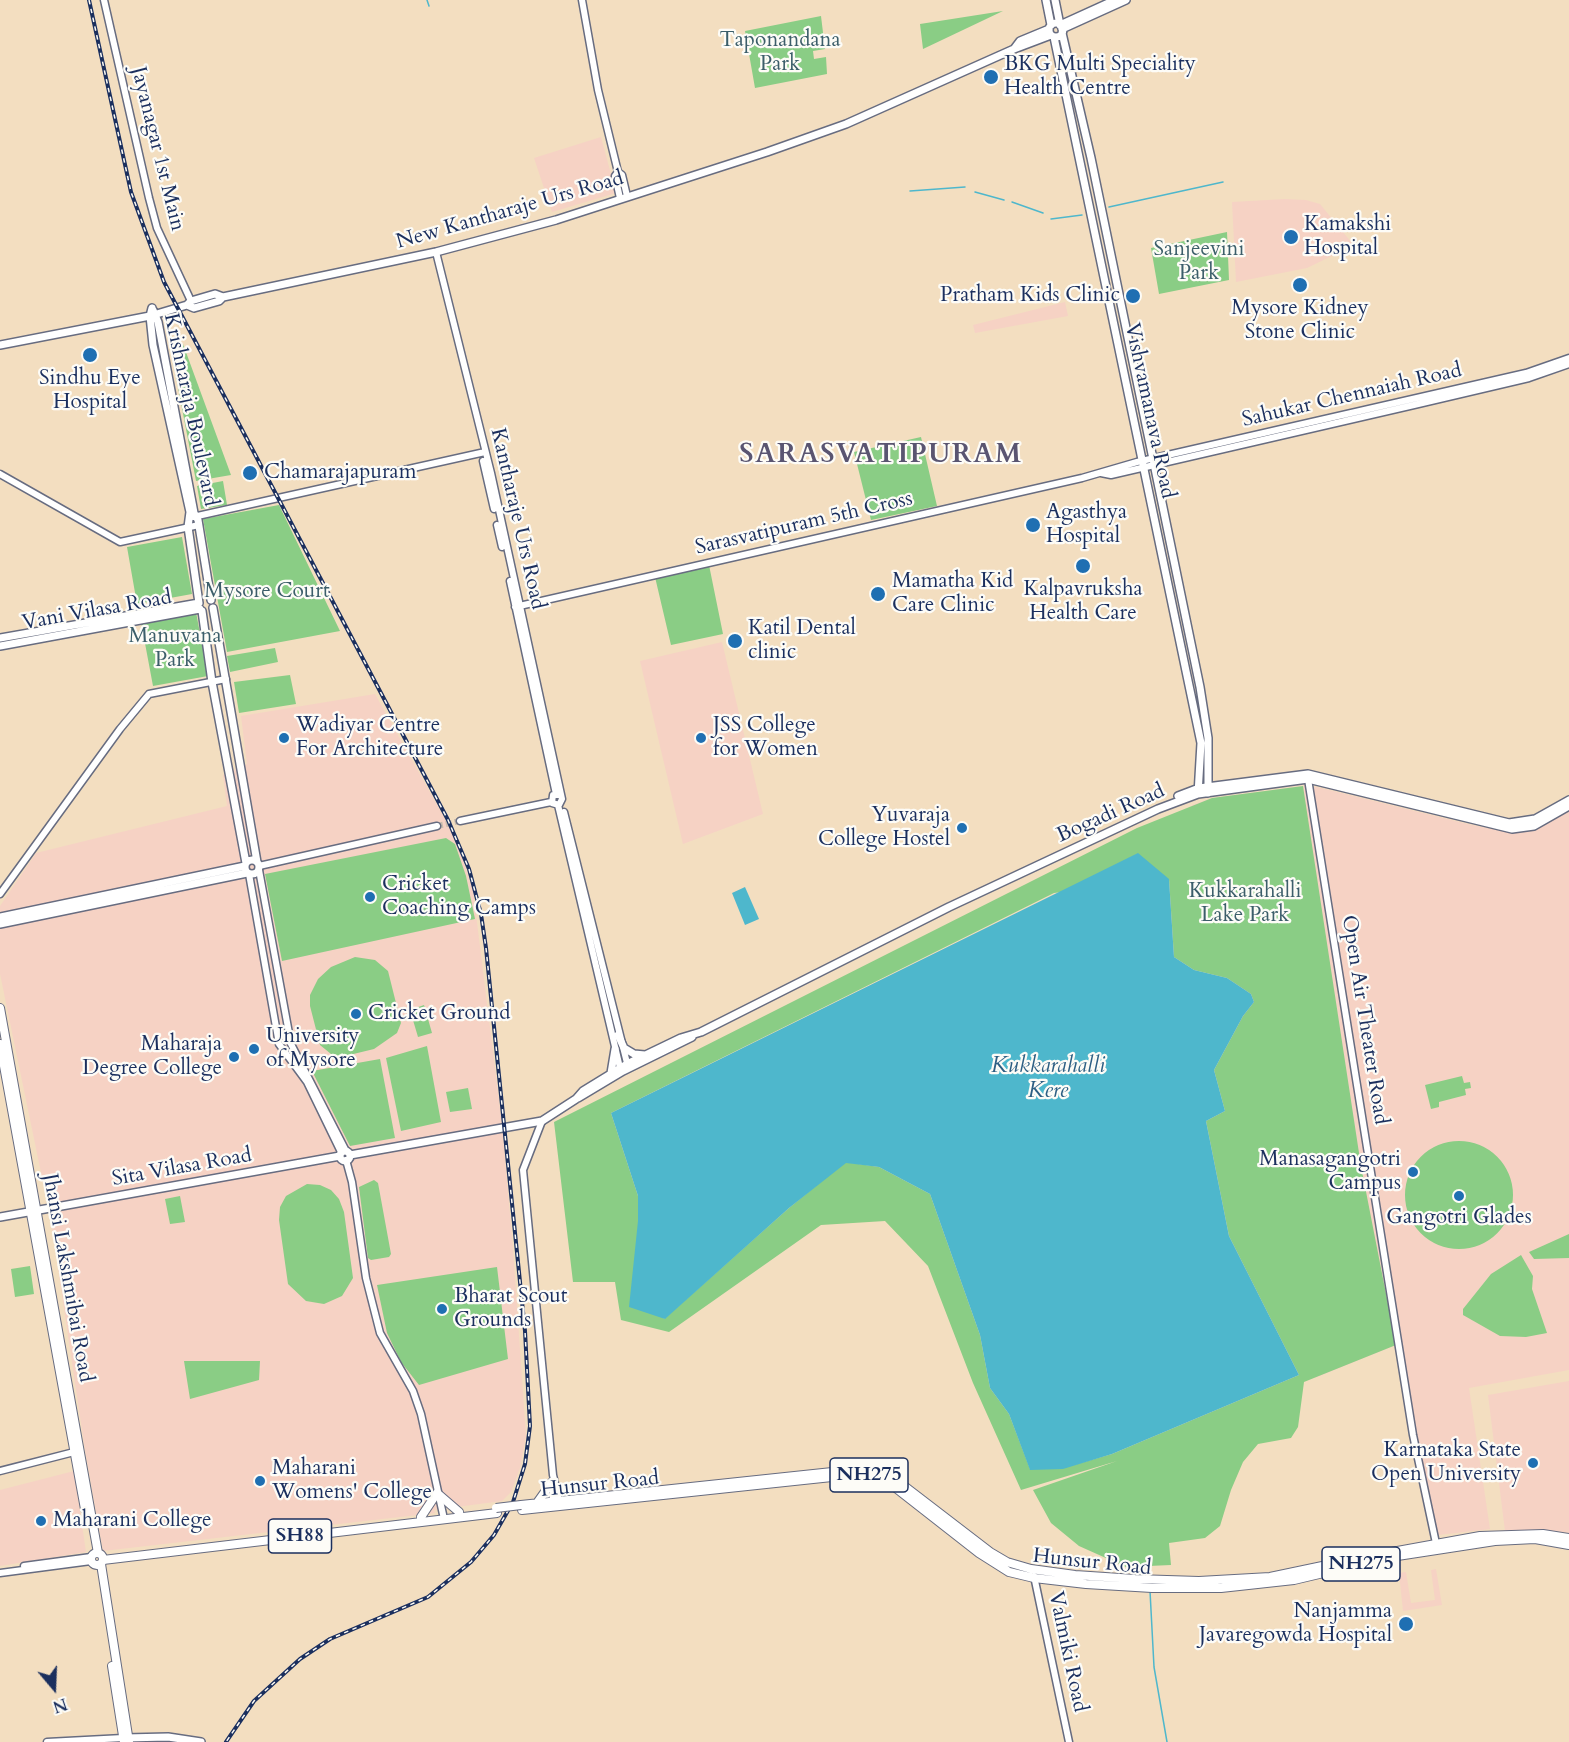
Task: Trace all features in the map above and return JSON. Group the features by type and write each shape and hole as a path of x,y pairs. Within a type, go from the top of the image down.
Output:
{"main road":[{"name":"Vishvamanava Road","path":"1046,0 1056,31 1154,462 1208,738 1208,790"},
{"name":"Vishvamanava Road","path":"1054,0 1056,31 1142,465 1201,743 1198,791"},
{"name":"New Kantharaje Urs Road","path":"1056,31 1115,0"},
{"name":"New Kantharaje Urs Road","path":"0,345 153,315 189,303 194,308 219,302 223,297 434,253 556,220 846,124 1126,0"},
{"name":"Krishnaraja Boulevard","path":"153,315 192,517 199,525 258,866"},
{"name":"Krishnaraja Boulevard","path":"192,517 188,527 212,682 247,869"},
{"path":"205,598 212,604 208,612 201,608 205,598"},
{"name":"Vani Vilasa Road","path":"0,638 201,608"},
{"name":"Vani Vilasa Road","path":"0,646 201,608"},
{"path":"1208,790 1308,774 1509,823 1534,819 1569,800"},
{"name":"Bogadi Road","path":"576,1099 583,1091 611,1073 694,1035 950,907 1198,791 1308,779 1512,829 1534,826 1569,806"},
{"path":"247,869 251,860 258,866"},
{"path":"0,924 258,866"},
{"path":"0,917 247,869"},
{"name":"Jhansi Lakshmibai Road","path":"0,1008 76,1452 97,1559 126,1740"},
{"path":"618,1035 630,1052 645,1055"},
{"name":"Bogadi Road","path":"542,1121 576,1099 585,1096 645,1055 681,1038 694,1035"},
{"name":"Jhansi Lakshmibai Road","path":"0,1044 34,1211"},
{"path":"611,1073 615,1049"},
{"name":"Sita Vilasa Road","path":"0,1217 542,1121"},
{"name":"Hunsur Road","path":"97,1559 443,1516 459,1512 521,1508 860,1474 876,1475 887,1481 979,1553 1009,1572 1076,1575 1150,1584 1270,1577 1437,1546"},
{"path":"536,1504 552,1478"},
{"path":"421,1517 437,1493 459,1512"},
{"path":"521,1508 536,1504 557,1504"},
{"name":"SH88","path":"97,1559 496,1510"},
{"path":"1437,1546 1496,1536 1544,1534 1569,1538"},
{"path":"1437,1546 1534,1539 1569,1545"},
{"path":"126,1740 168,1737 201,1742"}],"street":[{"name":"Jayanagar 1st Main","path":"104,0 157,228 189,303"},
{"path":"582,0 593,67 618,172 615,176 623,197"},
{"name":"Kantharaje Urs Road","path":"434,253 484,452 557,800 618,1035 624,1068"},
{"name":"Sahukar Chennaiah Road","path":"1142,465 1526,373 1569,358"},
{"name":"Sahukar Chennaiah Road","path":"1154,462 1510,382 1569,364"},
{"path":"192,517 484,452"},
{"name":"Sarasvatipuram 5th Cross","path":"518,607 1101,473 1111,476 1142,465"},
{"path":"0,474 120,542 199,525"},
{"path":"0,894 120,729 149,694 226,679"},
{"name":"Open Air Theater Road","path":"1308,779 1413,1435 1437,1546"},
{"path":"460,821 557,800"},
{"path":"258,866 437,826"},
{"name":"Krishnaraja Boulevard","path":"258,866 291,1044 345,1155"},
{"name":"Krishnaraja Boulevard","path":"247,869 279,1044 307,1082 345,1155"},
{"name":"Kantharaje Urs Road","path":"600,971 615,1049 624,1068"},
{"path":"542,1121 524,1170 552,1478 557,1504"},
{"path":"345,1155 352,1180 366,1278 380,1334 413,1391 421,1414 443,1516"},
{"path":"0,1471 76,1452"},
{"path":"0,1571 97,1559"},
{"name":"Valmiki Road","path":"1034,1573 1069,1742"},
{"path":"47,1742 126,1740"}],"shaded area":[{"path":"601,137 616,193 552,212 534,158"},
{"name":"Kamakshi Hospital","path":"1306,200 1320,204 1352,243 1336,254 1307,268 1236,282 1232,202"},
{"path":"1065,302 1068,316 975,333 973,325"},
{"name":"JSS College for Women","path":"722,642 763,814 683,844 640,661"},
{"name":"University of Mysore","path":"375,694 455,837 473,890 502,1125 513,1249 526,1436 520,1468 511,1492 502,1501 434,1510 435,1513 103,1551 85,1450 51,1221 0,974 0,906 36,853 227,806 223,775 247,764 241,716"},
{"name":"Manasagangotri Campus","path":"1303,786 1317,787 1514,833 1536,830 1569,811 1569,1370 1469,1388 1490,1529 1430,1536 1396,1345 1315,1378 1192,805 1212,798"},
{"name":"Karnataka State Open University","path":"1569,1381 1569,1533 1505,1531 1488,1395"},
{"name":"Maharani College","path":"74,1471 86,1552 0,1566 0,1490"},
{"path":"1436,1569 1442,1605 1403,1611 1399,1573 1406,1572 1411,1603 1435,1600 1431,1570"}],"green space":[{"path":"1003,11 923,49 920,24"},
{"name":"Taponandana Park","path":"821,16 825,49 813,51 814,59 826,57 827,74 755,88 745,31"},
{"name":"Sanjeevini Park","path":"1227,232 1229,280 1159,294 1151,248"},
{"path":"183,344 231,475 196,481 170,346"},
{"path":"921,437 937,506 871,520 854,452"},
{"path":"223,481 227,505 201,509 197,486"},
{"name":"Mysore Court","path":"279,505 340,631 227,652 203,519"},
{"name":"Manuvana Park","path":"182,537 192,594 137,604 127,547"},
{"path":"709,565 723,634 671,645 655,577"},
{"name":"Manuvana Park","path":"196,612 208,676 153,686 141,622"},
{"path":"275,648 278,662 230,672 227,656"},
{"path":"290,675 296,704 239,713 234,682"},
{"name":"Kukkarahalli Lake Park","path":"1303,786 1361,1166 1396,1345 1304,1382 1298,1427 1291,1438 1258,1444 1243,1462 1231,1490 1220,1526 1205,1538 1169,1543 1171,1565 1126,1567 1079,1546 1051,1523 1033,1490 1117,1461 1021,1490 973,1383 928,1266 885,1221 821,1225 669,1332 621,1320 615,1282 573,1282 554,1122 1137,828 1212,798","holes":["1169,879 1174,957 1194,970 1227,978 1251,994 1254,1002 1243,1016 1214,1070 1225,1111 1206,1121 1229,1236 1299,1375 1112,1454 1063,1468 1030,1469 1009,1414 990,1388 980,1335 930,1194 879,1167 845,1162 789,1208 664,1319 638,1221 638,1196 611,1113 1054,893"]},
{"name":"Cricket Coaching Camps","path":"446,838 455,844 466,876 475,919 282,961 265,874"},
{"name":"Cricket Ground","path":"355,957 375,960 388,971 401,1023 397,1033 374,1049 341,1057 331,1054 320,1045 310,1006 310,995 318,979 331,967"},
{"path":"424,1005 432,1033 418,1037 410,1010"},
{"path":"427,1046 441,1122 401,1131 386,1058"},
{"path":"380,1059 395,1138 350,1146 312,1071"},
{"path":"1462,1076 1464,1083 1470,1082 1471,1088 1465,1089 1466,1095 1439,1102 1439,1107 1431,1109 1425,1085"},
{"path":"468,1088 472,1109 450,1112 446,1092"},
{"name":"Gangotri Glades","path":"1459,1141 1480,1145 1497,1157 1509,1174 1513,1195 1509,1216 1497,1233 1480,1245 1459,1249 1438,1245 1421,1233 1409,1216 1405,1195 1409,1174 1421,1157 1438,1145"},
{"path":"374,1180 378,1183 391,1254 389,1257 371,1260 368,1258 359,1187"},
{"path":"307,1184 320,1185 331,1190 339,1199 344,1212 353,1278 342,1296 324,1304 306,1301 288,1284 279,1220 280,1207 286,1196"},
{"path":"180,1196 185,1222 170,1224 165,1199"},
{"path":"1569,1234 1569,1258 1534,1259 1529,1252"},
{"path":"1521,1255 1533,1276 1532,1289 1547,1333 1526,1337 1500,1336 1463,1315 1463,1309 1491,1274"},
{"path":"30,1266 34,1294 15,1297 11,1269"},
{"name":"Bharat Scout Grounds","path":"497,1267 508,1359 419,1385 401,1362 387,1333 377,1285"},
{"path":"184,1361 260,1361 259,1380 190,1399"}],"water":[{"name":"Kukkarahalli Kere","path":"1138,853 1169,879 1174,957 1194,970 1227,978 1251,994 1254,1002 1243,1016 1214,1070 1225,1111 1206,1121 1229,1236 1299,1375 1112,1454 1063,1469 1030,1470 1009,1414 990,1388 980,1335 930,1194 879,1167 846,1163 789,1208 665,1319 629,1307 638,1221 638,1196 611,1113"},
{"path":"745,887 759,919 745,925 732,893"}],"waterway":[{"path":"427,0 429,6"},
{"path":"1109,207 1223,182"},
{"path":"910,191 965,187"},
{"path":"975,192 1004,200"},
{"path":"1012,202 1043,213"},
{"path":"1051,219 1082,215"},
{"path":"1150,1591 1154,1667 1167,1742"}],"tunnel":[{"path":"437,826 460,821"}],"railway":[{"path":"89,0 131,192 164,282 448,820 469,869 481,914 486,948 525,1331 530,1426 525,1464 513,1502 494,1535 471,1562 428,1597 330,1639 300,1659 254,1701 226,1742"}],"place":[{"name":"BKG Multi Speciality Health Centre","path":"991,77"},
{"name":"Kamakshi Hospital","path":"1291,237"},
{"name":"Mysore Kidney Stone Clinic","path":"1300,285"},
{"name":"Pratham Kids Clinic","path":"1133,296"},
{"name":"Sindhu Eye Hospital","path":"90,355"},
{"name":"Chamarajapuram","path":"250,473"},
{"name":"Agasthya Hospital","path":"1033,525"},
{"name":"Kalpavruksha Health Care","path":"1083,566"},
{"name":"Mamatha Kid Care Clinic","path":"878,594"},
{"name":"Katil Dental clinic","path":"735,641"},
{"name":"Wadiyar Centre For Architecture","path":"284,738"},
{"name":"JSS College for Women","path":"701,738"},
{"name":"Yuvaraja College Hostel","path":"962,828"},
{"name":"Cricket Coaching Camps","path":"370,897"},
{"name":"Cricket Ground","path":"356,1014"},
{"name":"University of Mysore","path":"254,1049"},
{"name":"Maharaja Degree College","path":"234,1057"},
{"name":"Manasagangotri Campus","path":"1413,1172"},
{"name":"Gangotri Glades","path":"1459,1196"},
{"name":"Bharat Scout Grounds","path":"442,1309"},
{"name":"Karnataka State Open University","path":"1533,1463"},
{"name":"Maharani Womens' College","path":"260,1481"},
{"name":"Maharani College","path":"41,1521"},
{"name":"Nanjamma Javaregowda Hospital","path":"1406,1624"}],"district":[{"name":"SARASVATIPURAM","path":"881,456"}]}
